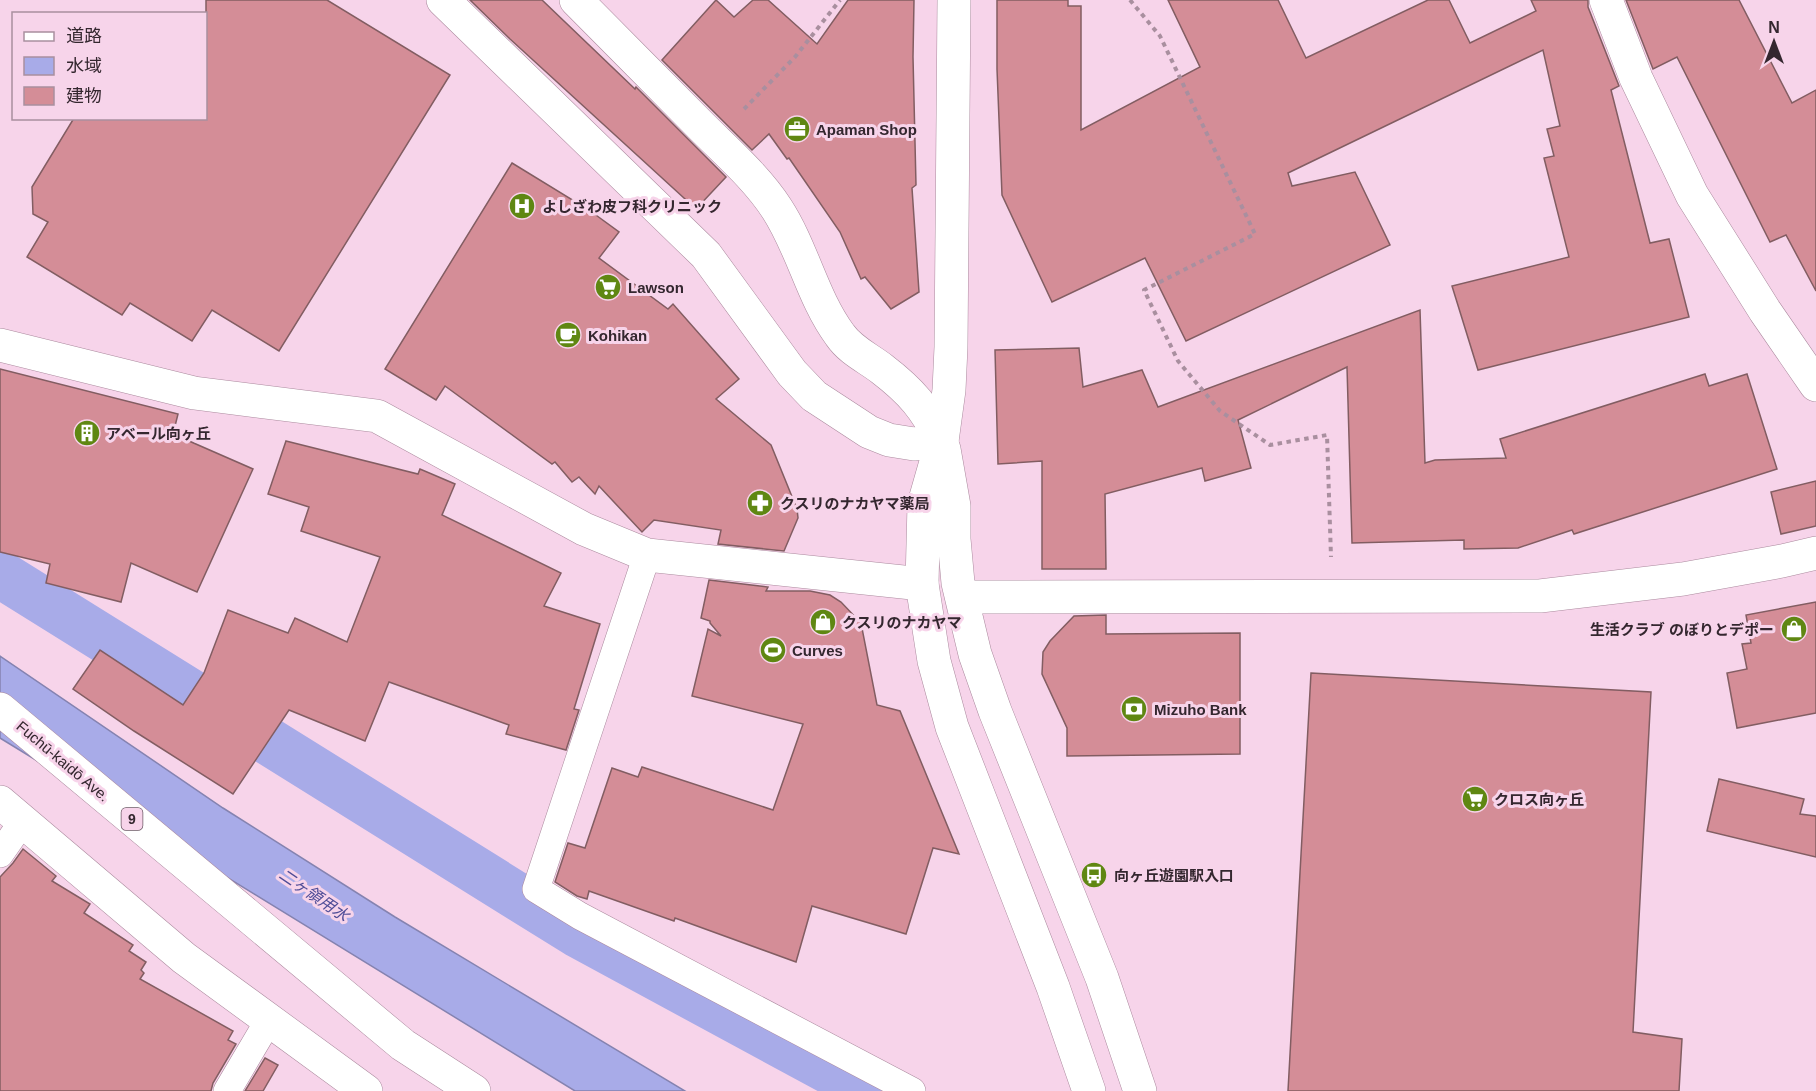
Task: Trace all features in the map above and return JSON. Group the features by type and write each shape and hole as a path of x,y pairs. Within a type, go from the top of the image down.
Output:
{"street":[{"path":"443,0 706,255 792,373 814,396 869,432 889,440 914,444 942,441"},
{"path":"576,0 749,174 777,210 798,250 816,296 841,336 856,351 911,393 929,416 942,441 954,506 958,583 975,654 995,711 1102,978 1140,1091"},
{"path":"954,0 949,390 942,441 924,504 922,584 934,661 952,727 1053,987 1089,1091"},
{"path":"1606,0 1636,78 1692,195 1765,311 1816,385"},
{"path":"0,345 194,393 377,416 584,529 647,555 922,584"},
{"path":"962,597 1540,596 1683,579 1816,553"},
{"name":"Fuchū-kaidō Ave.","path":"0,709 403,1045 474,1091"},
{"path":"11,812 184,958 366,1091"}],"lane":[{"path":"647,555 536,889 591,922 912,1091"},
{"path":"0,854 11,812"},
{"path":"226,1091 269,1020"}],"path":[{"path":"739,114 795,57 840,0"},
{"path":"1130,0 1160,36 1255,234 1144,290 1178,361 1220,411 1270,445 1327,435 1332,596"}],"water":[{"name":"二ヶ領用水","path":"0,656 223,808 395,917 685,1091 575,1091 0,738"}],"building":[{"path":"206,0 327,0 450,75 279,351 212,310 192,341 130,303 122,315 27,257 48,222 33,214 32,187 73,120 207,120"},
{"path":"470,0 542,0 635,89 636,87 726,177 696,209"},
{"path":"716,0 734,17 753,0 768,0 817,44 848,0 914,0 916,185 912,188 919,292 891,309 865,277 861,279 840,232 789,158 787,159 769,134 752,150 662,60"},
{"path":"997,0 1068,0 1068,6 1081,6 1081,130 1200,67 1168,0 1278,0 1306,58 1428,0 1449,0 1470,43 1536,11 1531,0 1588,0 1588,7 1619,86 1611,90 1650,243 1669,239 1689,317 1478,370 1452,286 1569,257 1544,158 1554,156 1547,129 1560,126 1543,50 1288,173 1292,186 1355,172 1390,245 1186,341 1145,258 1052,302 1002,195"},
{"path":"1626,0 1739,0 1792,103 1816,90 1816,291 1786,235 1770,242 1677,57 1653,69"},
{"path":"512,163 589,210 619,232 599,258 668,309 673,304 739,379 716,399 771,445 797,509 798,518 784,551 718,544 721,530 654,520 642,532 599,486 595,494 579,477 572,482 555,462 552,464 445,386 436,400 385,369"},
{"path":"1420,310 1425,463 1435,460 1506,458 1500,439 1705,374 1709,386 1747,374 1777,469 1574,534 1572,530 1518,548 1464,549 1464,540 1352,543 1347,367 1238,420 1251,468 1205,481 1202,468 1105,494 1106,569 1042,569 1042,461 998,464 995,350 1079,348 1083,387 1142,370 1158,407"},
{"path":"0,369 178,414 173,434 253,469 197,592 131,563 121,602 46,583 50,564 0,552"},
{"path":"286,441 418,474 420,469 455,484 442,515 561,573 544,606 600,624 574,709 579,710 566,750 506,734 509,725 389,682 365,741 289,710 233,794 73,689 100,650 183,705 204,673 228,610 288,633 295,618 347,642 380,557 301,531 309,507 268,494"},
{"path":"1816,481 1816,526 1781,534 1771,492"},
{"path":"709,580 768,587 766,591 810,591 830,595 841,602 861,623 877,705 900,711 959,854 933,848 906,934 812,906 796,962 675,918 674,921 589,891 587,899 577,896 555,882 568,843 585,848 612,768 638,777 642,767 773,810 803,724 692,696 708,629 721,636 710,621 701,618"},
{"path":"1816,602 1816,713 1737,728 1727,673 1747,669 1742,644 1751,643 1746,615"},
{"path":"1106,615 1106,634 1240,633 1240,754 1067,756 1067,728 1042,674 1043,652 1050,641 1074,616"},
{"name":"クロス向ヶ丘","path":"1311,673 1651,692 1633,1032 1682,1039 1679,1091 1288,1091"},
{"path":"1719,779 1804,799 1800,814 1816,816 1816,857 1707,831"},
{"path":"23,849 56,876 52,881 90,904 84,913 133,945 129,951 146,962 141,970 144,973 140,979 233,1031 228,1040 236,1044 213,1083 211,1091 0,1091 0,877"},
{"path":"265,1058 278,1065 263,1091 245,1091"}],"waterway":[{"path":"0,574 578,934 868,1091"}],"place":[{"name":"Apaman Shop","path":"797,129"},
{"name":"よしざわ皮フ科クリニック","path":"522,206"},
{"name":"Lawson","path":"608,287"},
{"name":"Kohikan","path":"568,335"},
{"name":"アベール向ヶ丘","path":"87,433"},
{"name":"クスリのナカヤマ薬局","path":"760,503"},
{"name":"クスリのナカヤマ","path":"823,622"},
{"name":"生活クラブ のぼりとデポー","path":"1794,629"},
{"name":"Curves","path":"773,650"},
{"name":"Mizuho Bank","path":"1134,709"},
{"name":"クロス向ヶ丘","path":"1475,799"},
{"name":"向ヶ丘遊園駅入口","path":"1094,875"}]}
